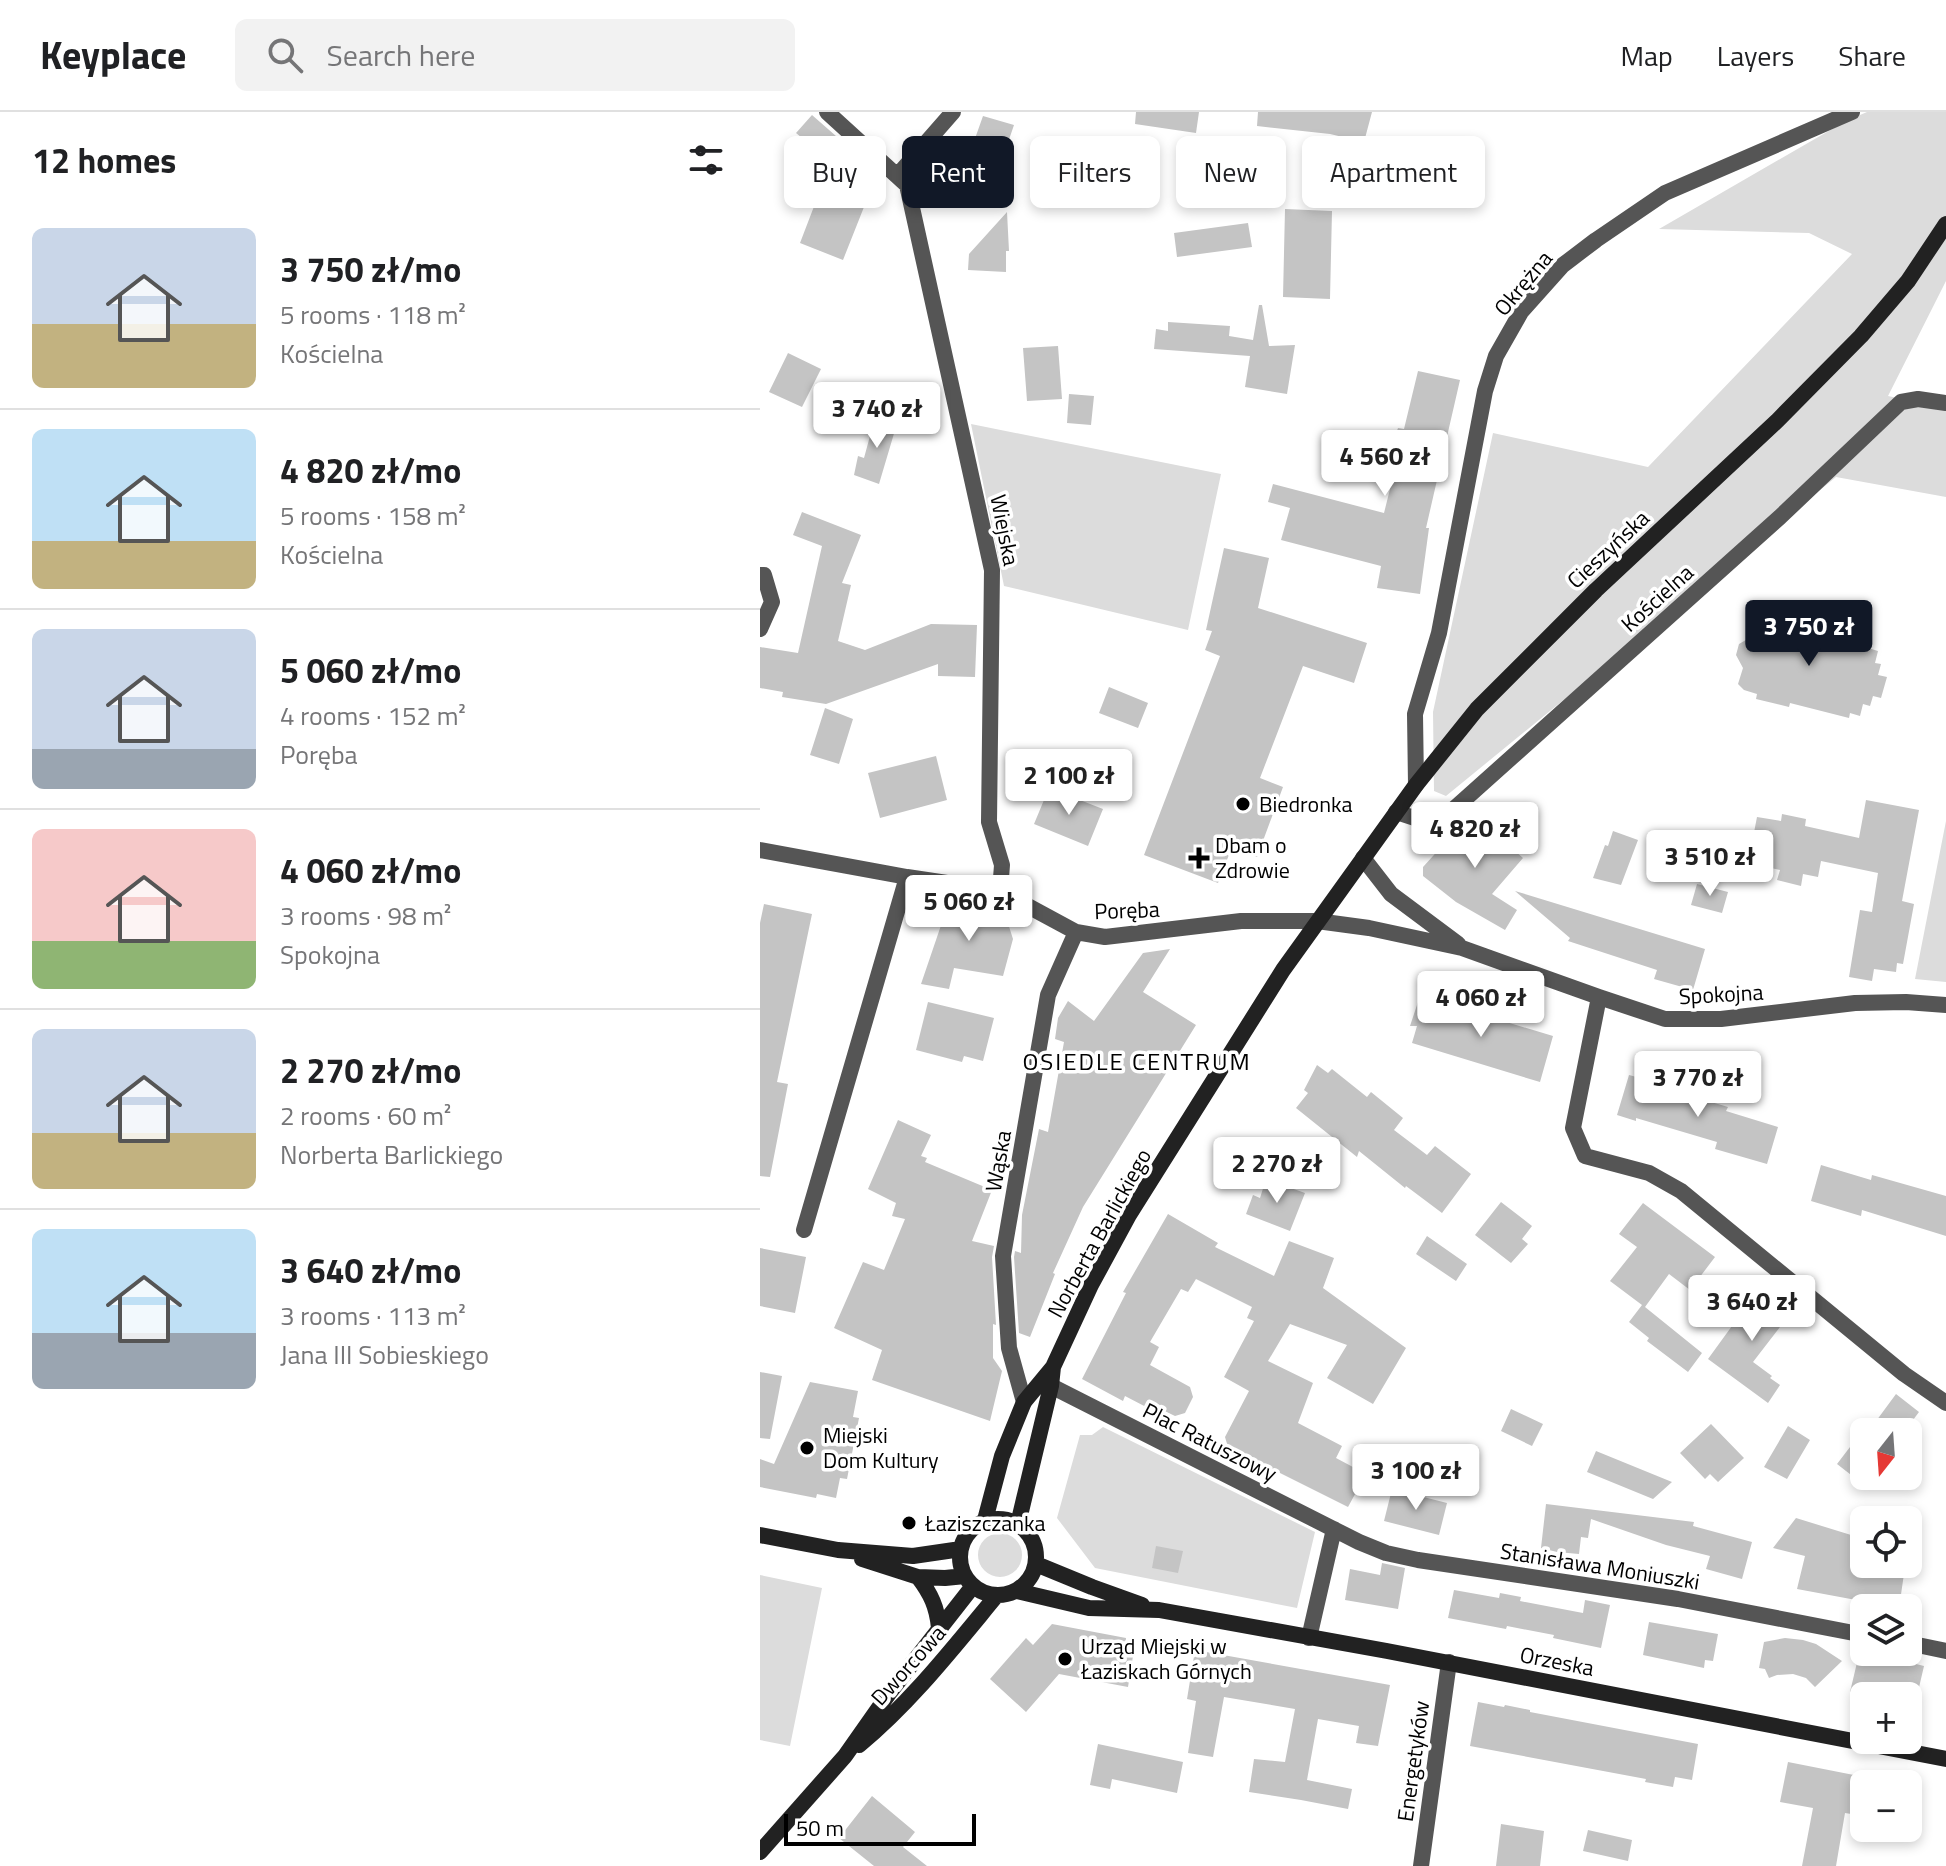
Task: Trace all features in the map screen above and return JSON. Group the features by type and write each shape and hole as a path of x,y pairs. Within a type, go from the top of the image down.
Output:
{"street":[{"path":"827,112 897,176 953,112"},
{"name":"Okrężna","path":"1416,785 1415,714 1439,633 1485,391 1496,356 1521,312 1563,265 1665,193 1852,112"},
{"name":"Wiejska","path":"897,176 907,185 992,570 989,822 1002,865 1000,891"},
{"name":"Cieszyńska","path":"1317,921 1416,785 1477,709 1596,590 1778,420 1861,336 1908,281 1946,224"},
{"name":"Kościelna","path":"1396,812 1436,825 1780,517 1901,402 1918,399 1946,403"},
{"path":"760,575 764,575 772,602 760,629"},
{"name":"Poręba","path":"760,850 1000,891 1076,932 1105,937 1241,921 1317,921"},
{"name":"Spokojna","path":"1363,858 1391,894 1462,948"},
{"path":"804,1230 907,877"},
{"name":"Spokojna","path":"1317,921 1369,928 1462,948 1665,1019 1721,1019 1855,1003 1946,1005"},
{"name":"Norberta Barlickiego","path":"985,1520 1002,1456 1024,1402 1053,1367 1091,1285 1129,1215 1317,921"},
{"name":"Wąska","path":"1024,1402 1009,1348 1003,1256 1048,995 1076,932"},
{"path":"1599,997 1573,1128 1585,1156 1649,1173 1681,1191 1904,1374 1946,1403"},
{"name":"Norberta Barlickiego","path":"1018,1524 1053,1367"},
{"name":"Plac Ratuszowy","path":"1051,1386 1334,1529"},
{"path":"1002,1518 1018,1524 1030,1534 1036,1548 1036,1564 1030,1580 1017,1591 997,1595 984,1592 969,1581 960,1563 965,1537 985,1520 1002,1518"},
{"path":"1309,1638 1334,1529"},
{"name":"Stanisława Moniuszki","path":"1334,1529 1386,1553 1418,1560 1678,1599 1850,1632"},
{"path":"760,1535 838,1550 913,1556 961,1549"},
{"path":"838,1550 918,1577 969,1581"},
{"name":"Orzeska","path":"1036,1564 1159,1610 1449,1662 1946,1759"},
{"name":"Dworcowa","path":"918,1577 930,1592 937,1609 939,1628"},
{"name":"Dworcowa","path":"760,1852 845,1756 939,1628 969,1581"},
{"name":"Orzeska","path":"1017,1591 1089,1608 1159,1610"},
{"name":"Dworcowa","path":"845,1756 885,1724 997,1595"},
{"path":"1922,1646 1946,1651"},
{"name":"Energetyków","path":"1421,1866 1449,1662"}],"shaded area":[{"path":"1867,112 1946,112 1946,281 1888,396 1946,408 1946,497 1836,477 1446,796 1434,791 1433,712 1493,433 1648,467 1852,254 1809,233 1659,229 1846,121"},
{"path":"971,424 1221,474 1188,630 1004,586"},
{"path":"1946,821 1946,982 1915,979"},
{"path":"1103,1427 1315,1532 1297,1608 1095,1568 1057,1518 1080,1435 1092,1435"},
{"path":"1000,1533 1016,1539 1022,1555 1016,1571 1000,1577 984,1571 978,1555 984,1539"},
{"path":"760,1575 822,1588 790,1746 760,1740"}],"building":[{"path":"1136,112 1199,112 1196,133 1135,124"},
{"path":"1258,112 1372,112 1366,136 1338,136 1257,126"},
{"path":"812,115 836,136 800,136 796,133"},
{"path":"983,116 1014,125 1010,136 976,136"},
{"path":"813,208 864,208 843,260 800,243"},
{"path":"1285,209 1332,211 1330,299 1283,297"},
{"path":"1007,212 1009,251 1006,251 1006,272 968,270 969,254"},
{"path":"1248,223 1252,247 1177,257 1174,233"},
{"path":"1259,305 1262,305 1269,346 1295,345 1287,394 1245,387 1250,356 1154,349 1156,329 1168,331 1168,322 1230,326 1229,336 1253,340"},
{"path":"1058,346 1062,399 1027,401 1023,348"},
{"path":"788,353 821,369 802,407 769,392"},
{"path":"1418,371 1460,380 1426,528 1429,528 1420,594 1377,588 1381,566 1281,540 1290,508 1268,502 1273,484 1384,513 1399,453 1392,450 1394,439 1398,428 1404,429"},
{"path":"1069,394 1094,396 1091,425 1067,423"},
{"path":"876,414 898,420 879,484 854,475 858,456 864,458"},
{"path":"802,512 861,535 842,583 851,585 838,641 865,650 931,624 977,625 975,677 938,676 938,664 826,704 782,697 783,692 760,688 760,647 798,653 822,546 793,535"},
{"path":"1224,548 1269,558 1258,608 1367,643 1354,683 1303,666 1260,778 1283,787 1257,857 1232,847 1218,883 1144,855 1220,656 1205,650 1212,631 1206,630"},
{"path":"1777,614 1811,623 1809,628 1870,643 1868,648 1878,651 1875,663 1881,664 1878,675 1887,677 1881,698 1873,696 1870,706 1863,704 1860,716 1850,713 1849,718 1790,703 1789,707 1756,699 1757,694 1744,690 1738,684 1743,668 1736,655 1739,644 1751,637 1756,616 1775,620"},
{"path":"1109,687 1148,703 1138,728 1099,713"},
{"path":"825,708 853,719 839,764 810,755"},
{"path":"936,756 947,800 880,818 868,773"},
{"path":"1049,788 1103,809 1088,846 1034,824"},
{"path":"1866,800 1919,810 1902,901 1914,904 1903,964 1897,963 1896,972 1874,969 1872,981 1849,977 1860,910 1872,912 1878,873 1821,861 1818,877 1803,874 1801,886 1777,880 1780,870 1748,863 1757,817 1781,821 1782,814 1806,819 1805,826 1859,838"},
{"path":"1472,813 1523,858 1492,894 1517,910 1505,930 1456,902 1423,876 1423,867"},
{"path":"1613,831 1638,840 1621,885 1593,878"},
{"path":"1697,884 1728,892 1722,913 1691,905"},
{"path":"1515,891 1705,949 1693,990 1654,979 1657,970 1568,941 1570,938"},
{"path":"951,896 1004,911 1013,939 1003,976 954,968 949,989 921,984"},
{"path":"764,904 812,914 777,1082 788,1084 770,1177 760,1176 760,923"},
{"path":"1170,949 1143,992 1196,1025 1083,1207 1053,1273 1030,1337 1019,1333 1014,1257 1015,1251 1021,1253 1022,1215 1039,1129 1048,1132 1064,1042 1055,1039 1058,1018 1068,1001 1094,1021 1143,953"},
{"path":"1420,996 1553,1036 1540,1082 1412,1043 1417,1026 1410,1026"},
{"path":"928,1002 994,1018 983,1061 964,1056 962,1062 916,1050"},
{"path":"1317,1065 1328,1073 1332,1069 1367,1097 1371,1092 1403,1118 1394,1130 1427,1155 1435,1146 1471,1174 1442,1213 1359,1151 1357,1157 1296,1108 1308,1093 1304,1090"},
{"path":"1629,1075 1728,1107 1726,1111 1778,1127 1767,1164 1715,1149 1717,1142 1617,1115"},
{"path":"898,1120 931,1135 921,1156 927,1158 925,1162 992,1190 972,1241 994,1246 996,1325 993,1324 993,1358 1002,1371 990,1421 872,1380 882,1350 834,1328 863,1262 884,1270 905,1219 892,1216 896,1203 868,1189"},
{"path":"1821,1165 1871,1180 1872,1175 1946,1196 1946,1236 1862,1210 1861,1216 1811,1201"},
{"path":"1266,1179 1305,1193 1290,1231 1246,1214 1253,1195 1260,1198"},
{"path":"1501,1202 1532,1226 1522,1239 1528,1244 1511,1263 1475,1235"},
{"path":"1643,1203 1715,1257 1690,1290 1669,1274 1645,1307 1702,1353 1688,1372 1647,1341 1649,1338 1629,1322 1642,1305 1610,1281 1637,1247 1619,1234"},
{"path":"1168,1214 1218,1243 1215,1247 1274,1276 1289,1241 1334,1258 1323,1288 1406,1348 1373,1404 1327,1378 1347,1345 1290,1324 1268,1361 1313,1383 1298,1423 1342,1446 1336,1458 1366,1474 1348,1507 1228,1447 1225,1437 1249,1391 1224,1377 1254,1321 1247,1318 1252,1307 1196,1279 1188,1292 1181,1289 1150,1342 1159,1347 1150,1365 1190,1387 1193,1397 1185,1413 1175,1416 1150,1404 1148,1408 1125,1396 1123,1401 1082,1379 1126,1293 1123,1292"},
{"path":"1427,1236 1467,1264 1456,1281 1416,1254"},
{"path":"760,1248 806,1257 795,1313 760,1306"},
{"path":"1761,1286 1793,1310 1753,1362 1780,1385 1768,1403 1708,1359"},
{"path":"760,1372 782,1376 770,1439 760,1438"},
{"name":"Miejski Dom Kultury","path":"810,1382 858,1391 853,1417 859,1418 847,1479 840,1478 836,1498 817,1494 816,1498 760,1487 760,1459 774,1464"},
{"path":"1896,1394 1919,1412 1914,1418 1878,1418"},
{"path":"1511,1409 1543,1424 1532,1446 1501,1431"},
{"path":"1711,1424 1744,1458 1718,1482 1710,1474 1705,1479 1680,1453"},
{"path":"1788,1426 1810,1440 1787,1479 1764,1467"},
{"path":"1850,1447 1850,1474 1837,1464"},
{"path":"1596,1451 1672,1482 1653,1499 1587,1472"},
{"path":"1392,1489 1447,1503 1439,1535 1384,1521"},
{"path":"1546,1504 1694,1522 1693,1526 1752,1542 1742,1579 1706,1569 1710,1556 1666,1545 1591,1519 1588,1538 1581,1537 1579,1554 1541,1548"},
{"path":"1796,1518 1850,1535 1850,1578 1903,1578 1901,1594 1850,1594 1850,1599 1797,1589 1805,1556 1773,1548"},
{"path":"1156,1546 1183,1551 1178,1573 1152,1568"},
{"path":"1382,1563 1405,1568 1398,1609 1345,1600 1350,1569 1380,1575"},
{"path":"1454,1590 1499,1598 1500,1593 1521,1597 1520,1601 1583,1613 1585,1600 1610,1605 1601,1648 1553,1638 1554,1635 1448,1618"},
{"path":"1649,1622 1718,1634 1713,1661 1705,1660 1704,1668 1643,1655"},
{"name":"Urząd Miejski w Łaziskach Górnych","path":"1052,1624 1126,1638 1125,1648 1134,1650 1128,1687 1059,1674 1026,1712 990,1679 1026,1638 1033,1645"},
{"path":"1785,1638 1816,1644 1842,1661 1815,1687 1806,1678 1793,1674 1769,1678 1765,1669 1759,1668 1764,1642"},
{"path":"1195,1650 1390,1685 1378,1746 1356,1743 1359,1726 1318,1719 1307,1780 1352,1789 1348,1809 1249,1792 1254,1759 1285,1762 1295,1709 1224,1697 1213,1757 1188,1753 1196,1701 1187,1699"},
{"path":"1856,1666 1924,1666 1920,1682 1852,1682"},
{"path":"1478,1702 1698,1744 1692,1780 1675,1777 1673,1787 1645,1782 1646,1779 1470,1746"},
{"path":"1098,1744 1183,1762 1177,1793 1112,1779 1110,1789 1090,1785"},
{"path":"1788,1762 1850,1774 1850,1814 1845,1813 1836,1866 1802,1866 1813,1808 1780,1802"},
{"path":"872,1796 915,1832 903,1847 927,1866 874,1866 839,1838"},
{"path":"1501,1824 1544,1831 1540,1866 1496,1866"},
{"path":"1588,1830 1632,1840 1628,1861 1583,1851"}],"place":[{"name":"Biedronka","path":"1243,804"},
{"name":"Dbam o Zdrowie","path":"1199,858"},
{"name":"Miejski Dom Kultury","path":"807,1448"},
{"name":"Łaziszczanka","path":"909,1523"},
{"name":"Urząd Miejski w Łaziskach Górnych","path":"1065,1659"}],"district":[{"name":"OSIEDLE CENTRUM","path":"1137,1061"}]}
